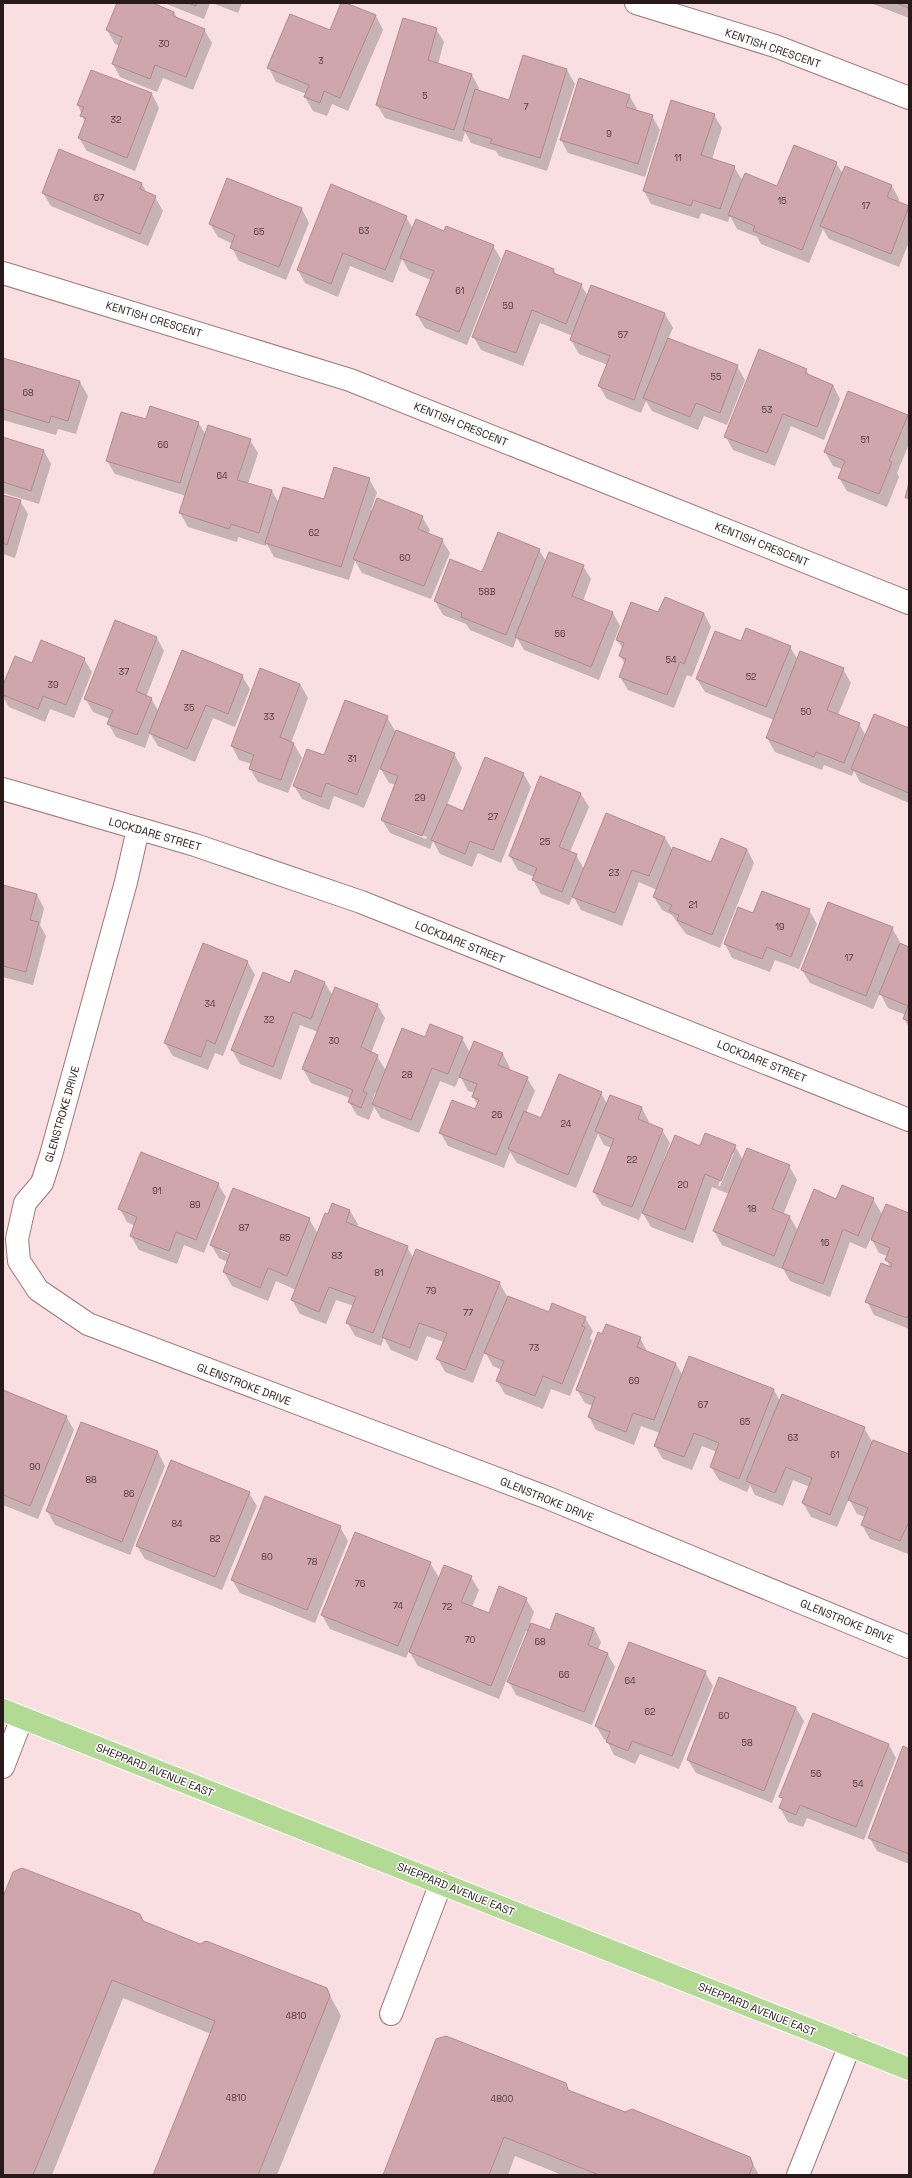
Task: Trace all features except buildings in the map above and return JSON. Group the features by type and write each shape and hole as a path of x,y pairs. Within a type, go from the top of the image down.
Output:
{"main road":[{"name":"SHEPPARD AVENUE EAST","path":"12,1714 909,2069"}],"street":[{"name":"KENTISH CRESCENT","path":"636,3 775,46 909,98"},
{"name":"KENTISH CRESCENT","path":"3,273 350,380 909,603"},
{"name":"LOCKDARE STREET","path":"3,789 195,845 361,902 909,1120"},
{"name":"GLENSTROKE DRIVE","path":"138,829 124,890 51,1155 42,1183 25,1203 17,1239 19,1261 38,1290 88,1324 548,1498 909,1647"},
{"path":"3,1767 12,1714"},
{"path":"391,2014 441,1883"},
{"path":"798,2175 850,2045"}]}
